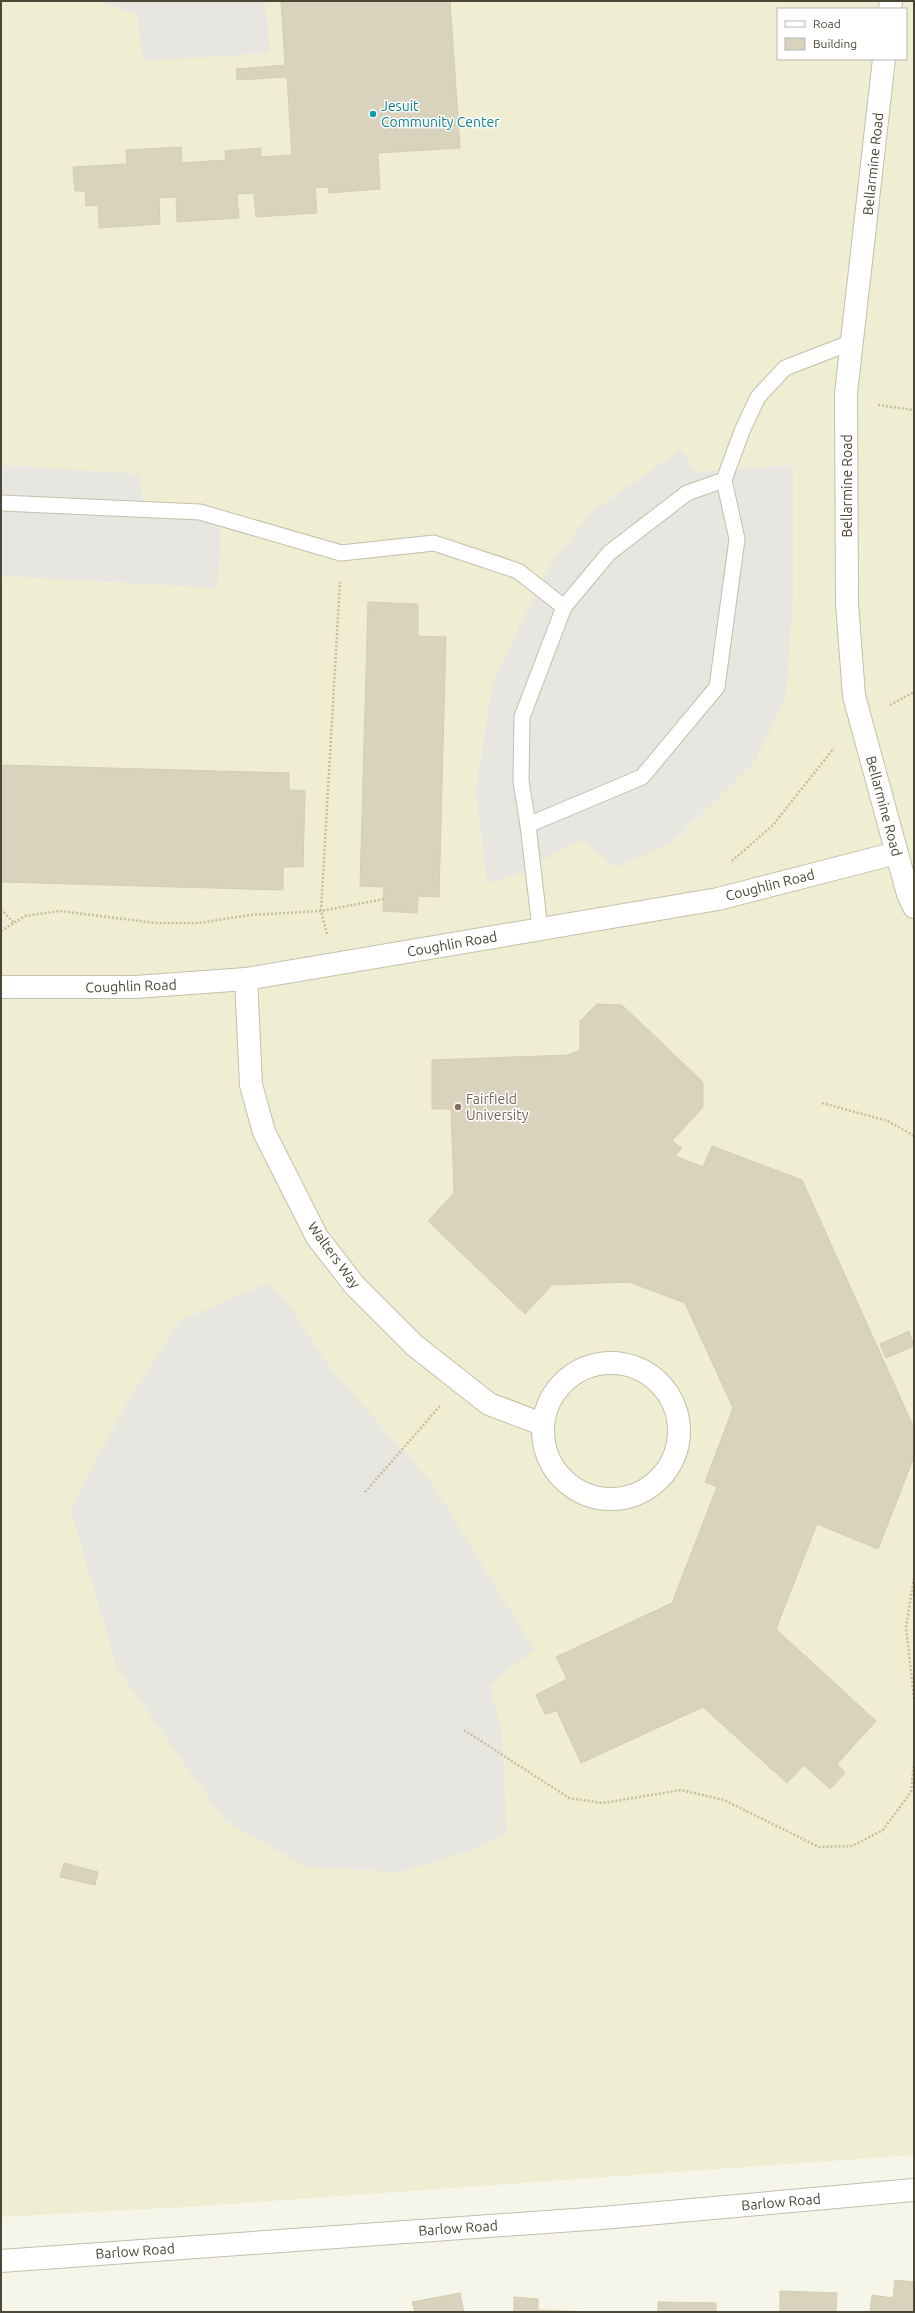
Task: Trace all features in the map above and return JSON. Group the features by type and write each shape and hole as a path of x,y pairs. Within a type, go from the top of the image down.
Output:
{"street":[{"name":"Bellarmine Road","path":"884,60 846,394 847,603 854,696 896,853 908,894 914,907"},
{"name":"Coughlin Road","path":"1,988 135,987 246,979 718,899 896,853"},
{"name":"Walters Way","path":"246,979 251,1085 264,1132 317,1236 355,1286 414,1344 489,1404 542,1424"},
{"path":"611,1362 617,1363 635,1367 657,1380 672,1400 679,1425 677,1449 665,1472 647,1489 623,1498 598,1498 575,1489 556,1472 545,1449 542,1424 549,1400 564,1380 586,1366 611,1362"},
{"name":"Barlow Road","path":"1,2261 602,2218 914,2190"}],"lane":[{"path":"528,825 642,777 717,687 737,539 724,480 742,431 758,397 785,368 852,342"},
{"path":"540,929 528,825 521,781 522,717 564,607 610,553 687,493 724,480"},
{"path":"1,503 200,512 341,553 434,543 518,571 564,607"}],"path":[{"path":"328,941 321,910 341,553"},
{"path":"726,866 773,825 833,749 861,723"},
{"path":"1,931 25,916 60,912 156,923 199,923 250,915 321,910 384,899"},
{"path":"1,909 4,910 14,923"},
{"path":"822,1103 888,1121 914,1136"},
{"path":"365,1492 460,1382"},
{"path":"914,1578 906,1627 914,1699"},
{"path":"464,1730 569,1798 603,1802 681,1790 724,1800 819,1847 852,1846 884,1830 911,1792 914,1763"}],"shaded area":[{"name":"Fairfield University","path":"1,1 914,1 914,2155 203,2206 1,2217"},
{"path":"99,1 265,1 270,53 143,61 137,15"},
{"path":"681,450 697,472 793,465 793,597 786,697 756,760 672,843 616,867 581,840 515,875 487,883 476,791 492,687 520,624 549,566 591,512"},
{"path":"1,465 140,474 143,505 221,514 218,588 1,576"},
{"path":"268,1283 284,1298 327,1364 433,1485 534,1649 489,1685 502,1732 507,1833 471,1851 400,1872 306,1867 224,1820 117,1668 71,1511 122,1411 179,1321"}],"building":[{"name":"Jesuit Community Center","path":"281,1 450,1 460,148 378,153 380,189 329,193 328,187 315,188 317,213 256,217 254,193 237,194 239,218 177,222 176,197 159,198 160,224 99,228 98,205 86,206 85,191 75,191 73,167 127,164 126,150 181,147 182,163 226,160 225,151 261,148 261,157 292,155 287,77 237,80 236,69 285,65"},
{"path":"368,602 418,604 418,636 446,637 439,897 418,896 417,913 383,911 384,887 360,886"},
{"path":"1,765 289,773 289,790 305,791 303,867 283,867 283,890 1,882"},
{"path":"597,1004 622,1005 703,1082 703,1107 672,1141 682,1148 675,1156 703,1167 712,1146 802,1180 914,1428 914,1457 878,1549 817,1524 776,1629 876,1721 837,1764 845,1773 830,1789 804,1765 787,1783 703,1707 581,1763 557,1711 545,1714 536,1695 567,1679 556,1657 672,1603 717,1487 705,1482 733,1408 685,1303 629,1282 552,1285 525,1314 428,1221 454,1193 451,1109 432,1109 432,1060 568,1055 580,1050 580,1021"},
{"path":"909,1331 914,1346 886,1358 880,1344"},
{"path":"64,1863 98,1872 95,1885 60,1877"},
{"path":"895,2280 914,2282 914,2312 870,2312 872,2295 893,2298"},
{"path":"780,2291 837,2293 836,2312 780,2312"},
{"path":"460,2293 464,2312 415,2312 412,2302"},
{"path":"514,2297 538,2299 538,2310 592,2312 514,2312"},
{"path":"658,2302 716,2303 716,2312 658,2312"}],"place":[{"name":"Jesuit Community Center","path":"373,114"},
{"name":"Fairfield University","path":"458,1107"}]}
